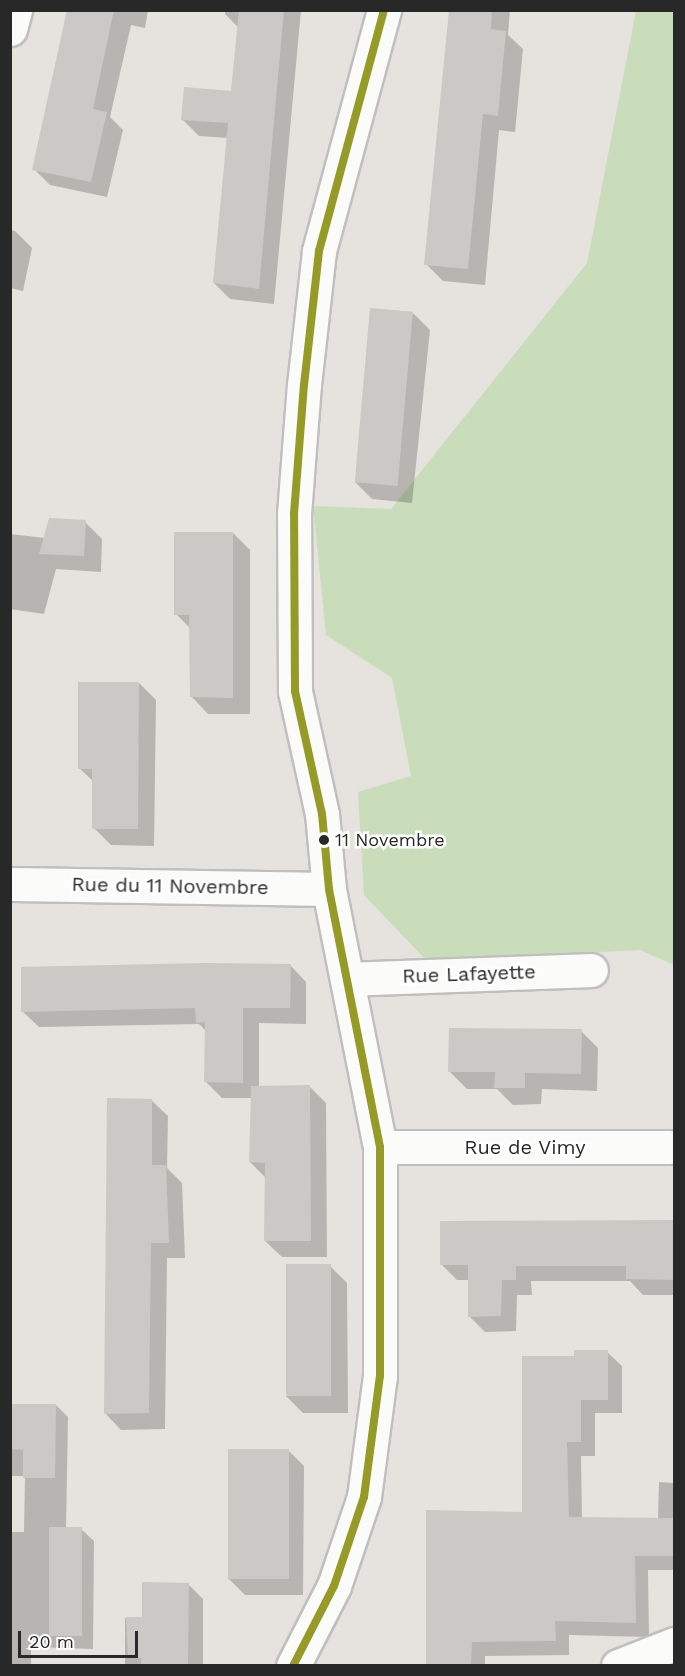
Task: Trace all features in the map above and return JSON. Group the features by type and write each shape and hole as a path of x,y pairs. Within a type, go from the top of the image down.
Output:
{"street":[{"path":"10,29 15,10"},
{"path":"293,1665 334,1586 364,1497 380,1376 380,1147 329,889 322,814 295,691 294,514 304,385 319,251 384,10"},
{"name":"Rue du 11 Novembre","path":"10,884 329,889"},
{"name":"Rue Lafayette","path":"347,979 591,970"},
{"name":"Rue de Vimy","path":"380,1147 669,1147"},
{"path":"618,1665 675,1644"}],"green space":[{"path":"636,11 674,11 674,965 640,950 427,961 364,895 358,792 411,776 392,678 326,635 313,506 391,509 587,263"}],"building":[{"path":"67,10 114,10 93,109 107,112 91,182 32,170"},
{"path":"239,10 284,10 259,289 213,283 228,123 181,120 184,87 231,91"},
{"path":"449,10 492,10 491,29 506,31 498,116 483,114 468,269 424,265"},
{"path":"370,308 413,312 398,486 355,482"},
{"path":"49,518 86,520 84,556 39,554"},
{"path":"174,532 233,532 233,698 190,697 189,615 174,615"},
{"path":"78,682 139,682 138,829 92,829 92,769 78,769"},
{"path":"203,963 291,964 290,1008 243,1008 243,1083 204,1082 205,1022 196,1023 195,1008 21,1012 21,967"},
{"path":"449,1028 582,1029 581,1074 525,1073 525,1088 494,1088 495,1072 448,1072"},
{"path":"310,1085 311,1241 264,1241 265,1163 249,1162 251,1086"},
{"path":"107,1098 152,1099 152,1165 166,1165 169,1243 151,1243 149,1413 104,1414"},
{"path":"675,1220 675,1280 626,1279 626,1266 516,1266 516,1280 502,1280 501,1316 468,1317 468,1265 440,1265 440,1221"},
{"path":"286,1264 331,1264 331,1396 286,1396"},
{"path":"574,1350 608,1350 608,1400 581,1400 581,1442 567,1442 569,1517 675,1518 675,1556 635,1556 636,1623 555,1621 556,1641 472,1642 471,1664 426,1664 426,1510 522,1512 522,1356 574,1356"},
{"path":"10,1404 56,1404 55,1478 23,1478 23,1450 10,1449"},
{"path":"228,1449 289,1449 289,1579 228,1579"},
{"path":"49,1527 82,1527 82,1636 49,1636"},
{"path":"142,1582 189,1583 188,1665 141,1665 141,1658 128,1658 126,1617 142,1617"}],"transit line":[{"path":"293,1666 334,1586 364,1497 380,1376 380,1147 329,889 322,814 295,691 294,514 304,385 319,251 384,10"}],"place":[{"name":"11 Novembre","path":"324,840"}]}
